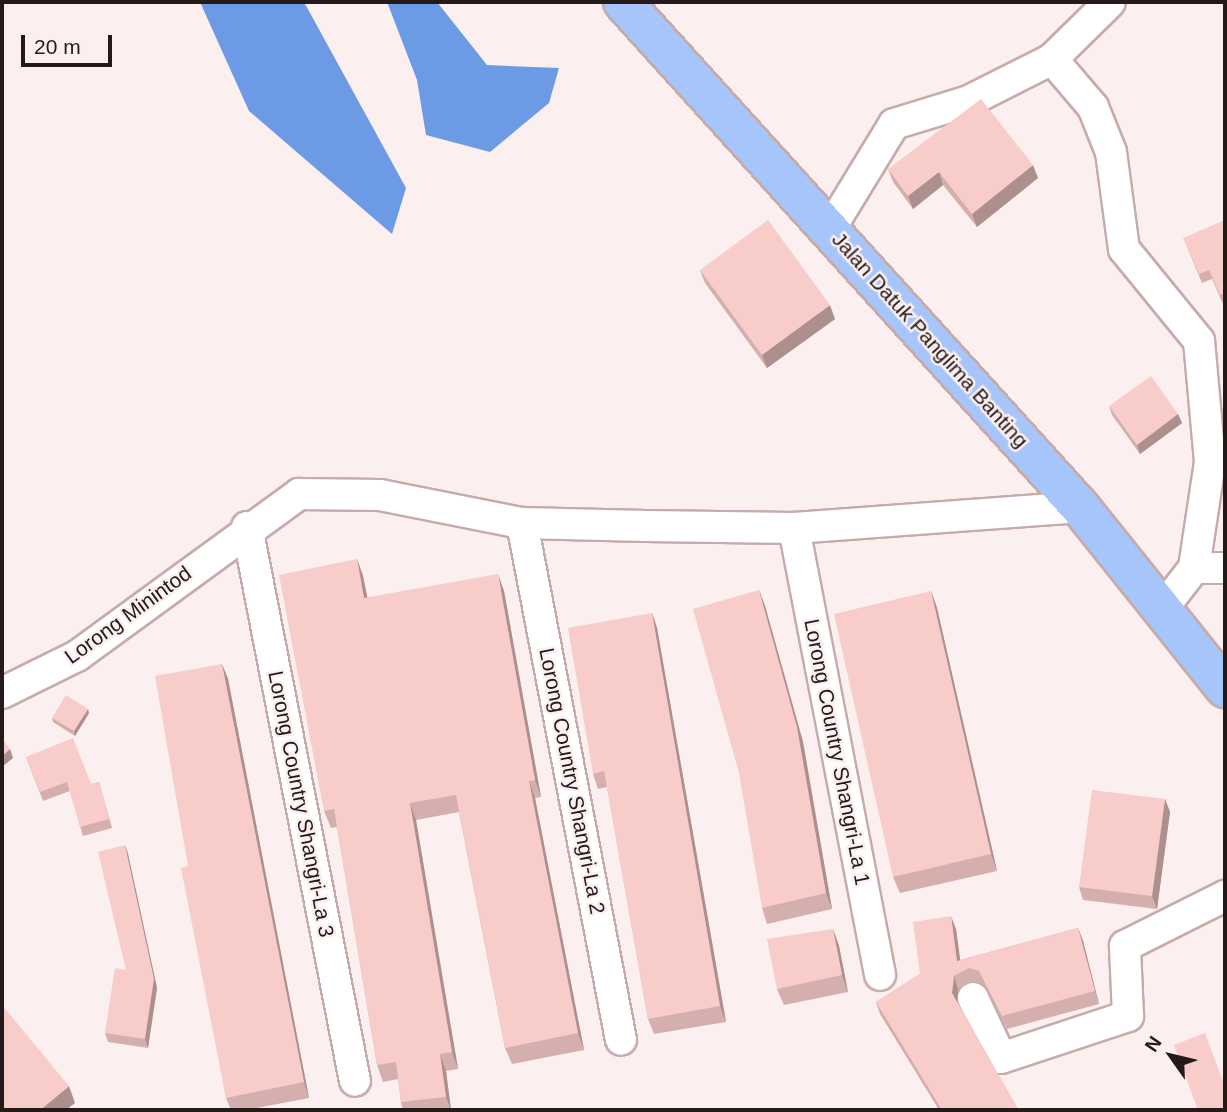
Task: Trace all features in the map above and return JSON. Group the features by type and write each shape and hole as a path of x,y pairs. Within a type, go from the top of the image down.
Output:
{"main road":[{"name":"Jalan Datuk Panglima Banting","path":"624,2 1080,507 1225,688"}],"street":[{"path":"830,229 894,124 969,101 1052,59 1110,2"},
{"path":"1052,59 1093,107 1111,152 1124,248 1199,341 1210,462 1194,568 1163,608"},
{"name":"Lorong Minintod","path":"2,693 77,656 247,527 299,494 380,495 522,523 794,528 1080,507"},
{"name":"Lorong Country Shangri-La 2","path":"522,523 621,1040"},
{"name":"Lorong Country Shangri-La 3","path":"247,527 355,1081"},
{"name":"Lorong Country Shangri-La 1","path":"794,528 880,975"},
{"path":"1194,568 1225,568"},
{"path":"973,998 1001,1058 1128,1016 1125,946 1225,896"}],"water":[{"path":"200,2 304,2 406,188 392,234 249,111"},
{"path":"387,2 437,2 487,65 559,68 549,103 490,152 426,135 417,80"}],"building":[{"path":"981,99 1033,165 972,214 939,172 908,196 888,169"},
{"path":"768,220 830,305 762,355 700,270"},
{"path":"1225,220 1225,293 1220,295 1209,270 1199,274 1183,238"},
{"path":"1151,376 1178,414 1137,445 1109,406"},
{"path":"357,559 364,598 498,574 535,780 529,781 578,1033 505,1048 456,795 410,803 452,1052 440,1054 446,1097 401,1102 396,1062 377,1065 334,809 324,811 279,575"},
{"path":"759,590 797,727 826,893 762,908 739,773 693,609"},
{"path":"931,591 991,854 893,877 834,614"},
{"path":"652,613 720,1006 648,1019 604,771 593,774 568,628"},
{"path":"222,664 304,1082 226,1098 181,868 188,866 155,676"},
{"path":"66,695 88,709 74,731 52,718"},
{"path":"2,738 10,749 2,756"},
{"path":"73,738 91,784 99,782 109,819 80,827 67,782 40,792 26,757"},
{"path":"1092,790 1165,799 1152,896 1079,887"},
{"path":"125,845 154,979 145,1039 105,1033 115,968 126,970 98,852"},
{"path":"951,916 957,961 1078,928 1095,991 1002,1016 979,971 969,968 954,976 952,993 1017,1107 1011,1110 942,1110 876,1002 920,974 913,922"},
{"path":"833,929 842,975 777,989 767,939"},
{"path":"2,1005 69,1086 40,1110 2,1110"},
{"path":"1205,1033 1225,1087 1225,1110 1198,1110 1174,1045"}]}
